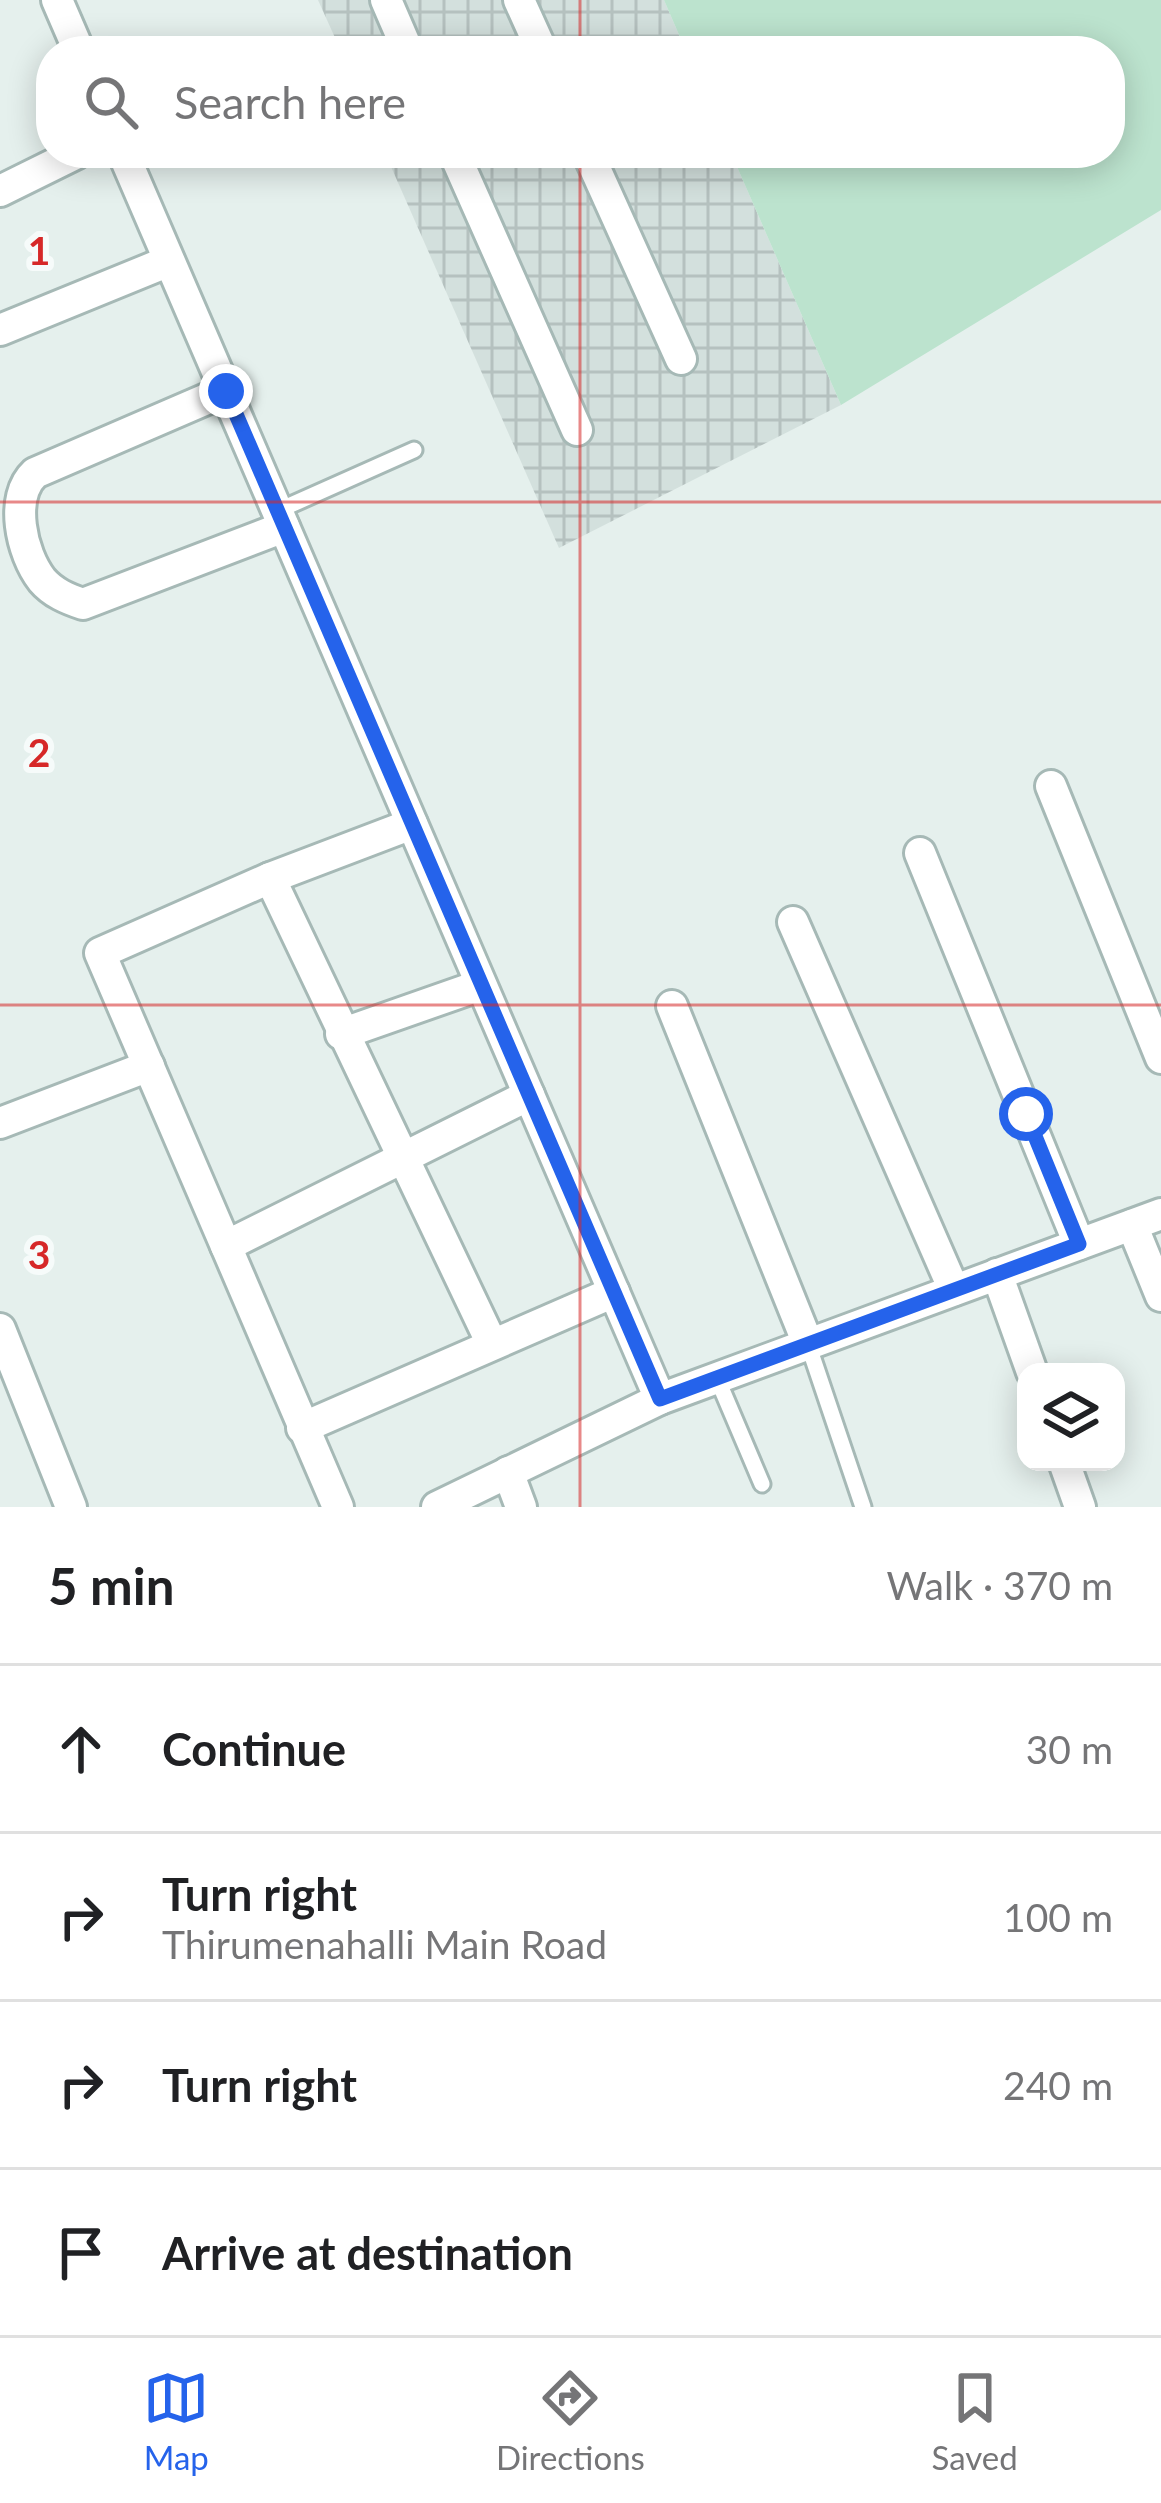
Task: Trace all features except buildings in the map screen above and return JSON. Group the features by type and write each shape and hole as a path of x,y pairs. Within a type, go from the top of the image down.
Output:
{"street":[{"path":"57,0 73,36"},
{"path":"386,0 402,36"},
{"path":"519,0 535,36"},
{"path":"0,191 47,168"},
{"path":"129,168 660,1399"},
{"path":"461,168 577,430"},
{"path":"595,168 681,359"},
{"path":"0,330 169,261"},
{"path":"226,391 35,473 21,486 16,507 40,578 60,596 83,604 281,519"},
{"path":"1051,786 1161,1058"},
{"path":"338,1507 100,953 270,878 412,824"},
{"path":"920,853 1079,1244"},
{"path":"270,878 492,1344"},
{"path":"793,922 954,1290"},
{"path":"341,1034 482,985"},
{"path":"673,1006 808,1344"},
{"path":"0,1124 149,1066"},
{"path":"226,1246 529,1095"},
{"path":"437,1507 660,1399 1146,1220 1161,1296"},
{"path":"998,1274 1029,1363"},
{"path":"302,1428 614,1292"},
{"path":"0,1329 8,1373 71,1507"},
{"path":"1067,1471 1080,1507"},
{"path":"508,1472 521,1507"}],"lane":[{"path":"281,519 414,450"},
{"path":"808,1344 863,1507"},
{"path":"717,1378 762,1484"}],"shaded area":[{"path":"318,0 664,0 680,36 334,36"},
{"path":"392,168 738,168 841,405 559,548"}],"green space":[{"path":"664,0 1161,0 1161,210 841,405 738,168 1125,168 1125,36 680,36"}],"route":[{"path":"226,391 660,1399 1079,1244 1026,1114"}]}
